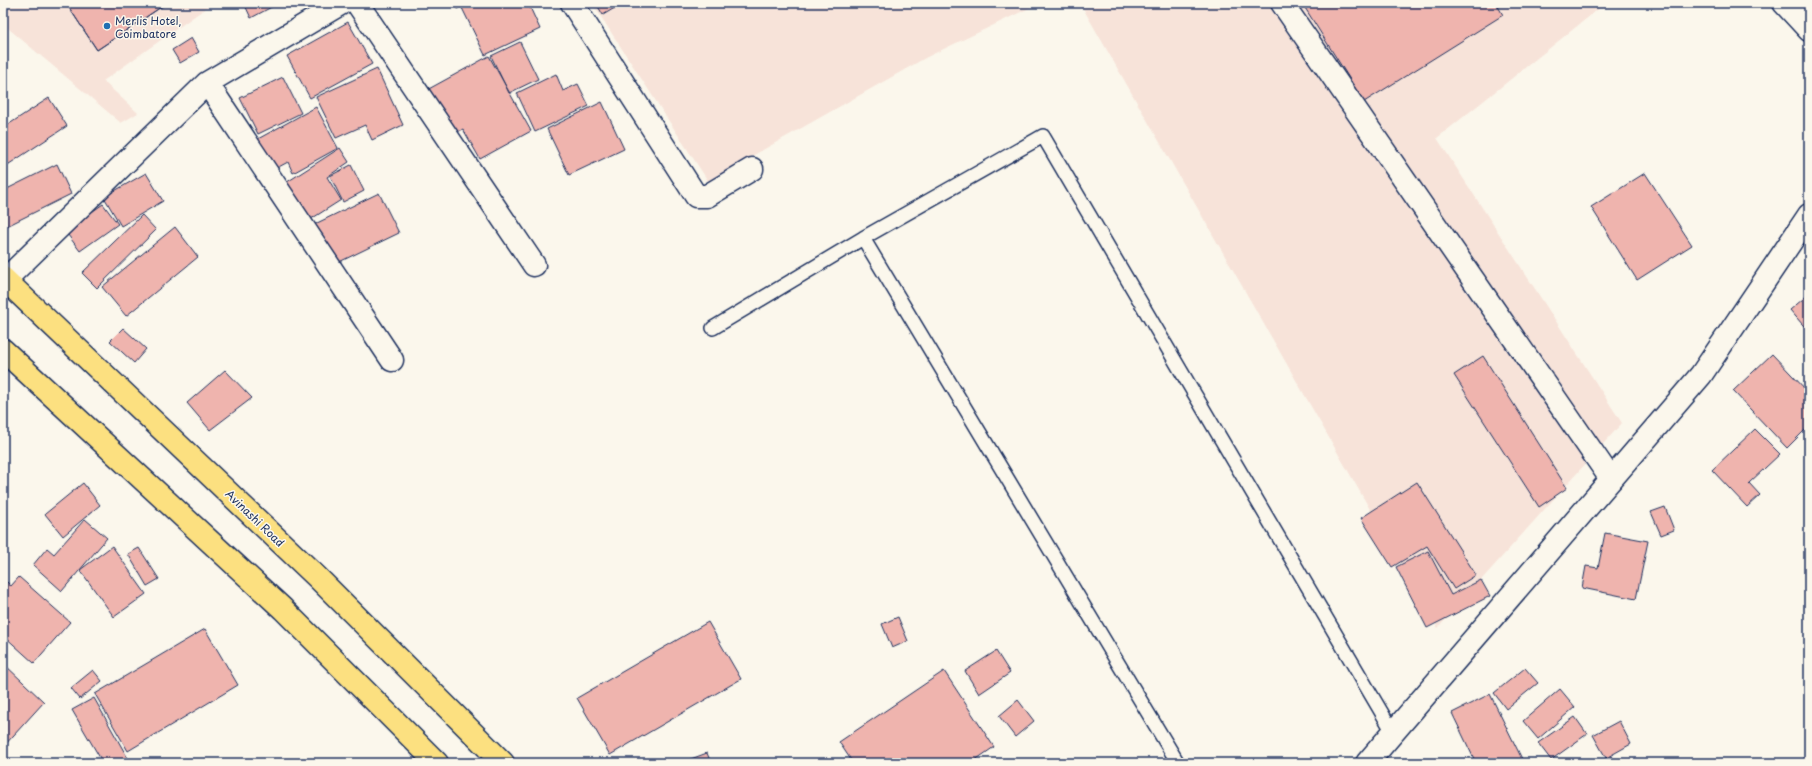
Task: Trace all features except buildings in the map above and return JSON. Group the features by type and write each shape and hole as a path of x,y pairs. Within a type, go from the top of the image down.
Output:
{"main road":[{"name":"Avinashi Road","path":"4,279 318,578 503,763"},
{"path":"3,350 283,609 437,763"}],"street":[{"path":"4,279 207,83 342,3"},
{"path":"357,3 534,265"},
{"path":"572,3 696,196 707,196 752,169"},
{"path":"1282,3 1611,479"},
{"path":"1784,3 1809,30"},
{"path":"207,83 392,360"},
{"path":"1366,763 1701,375 1809,215"}],"lane":[{"path":"713,328 863,238 1043,136 1393,732"},
{"path":"863,238 1178,763"}],"shaded area":[{"path":"3,3 213,3 103,81 138,113 121,123 3,24"},
{"path":"592,3 1040,3 927,57 708,181"},
{"path":"1080,3 1606,3 1437,138 1622,423 1438,628"}],"place":[{"name":"Merlis Hotel, Coimbatore","path":"107,26"}]}
